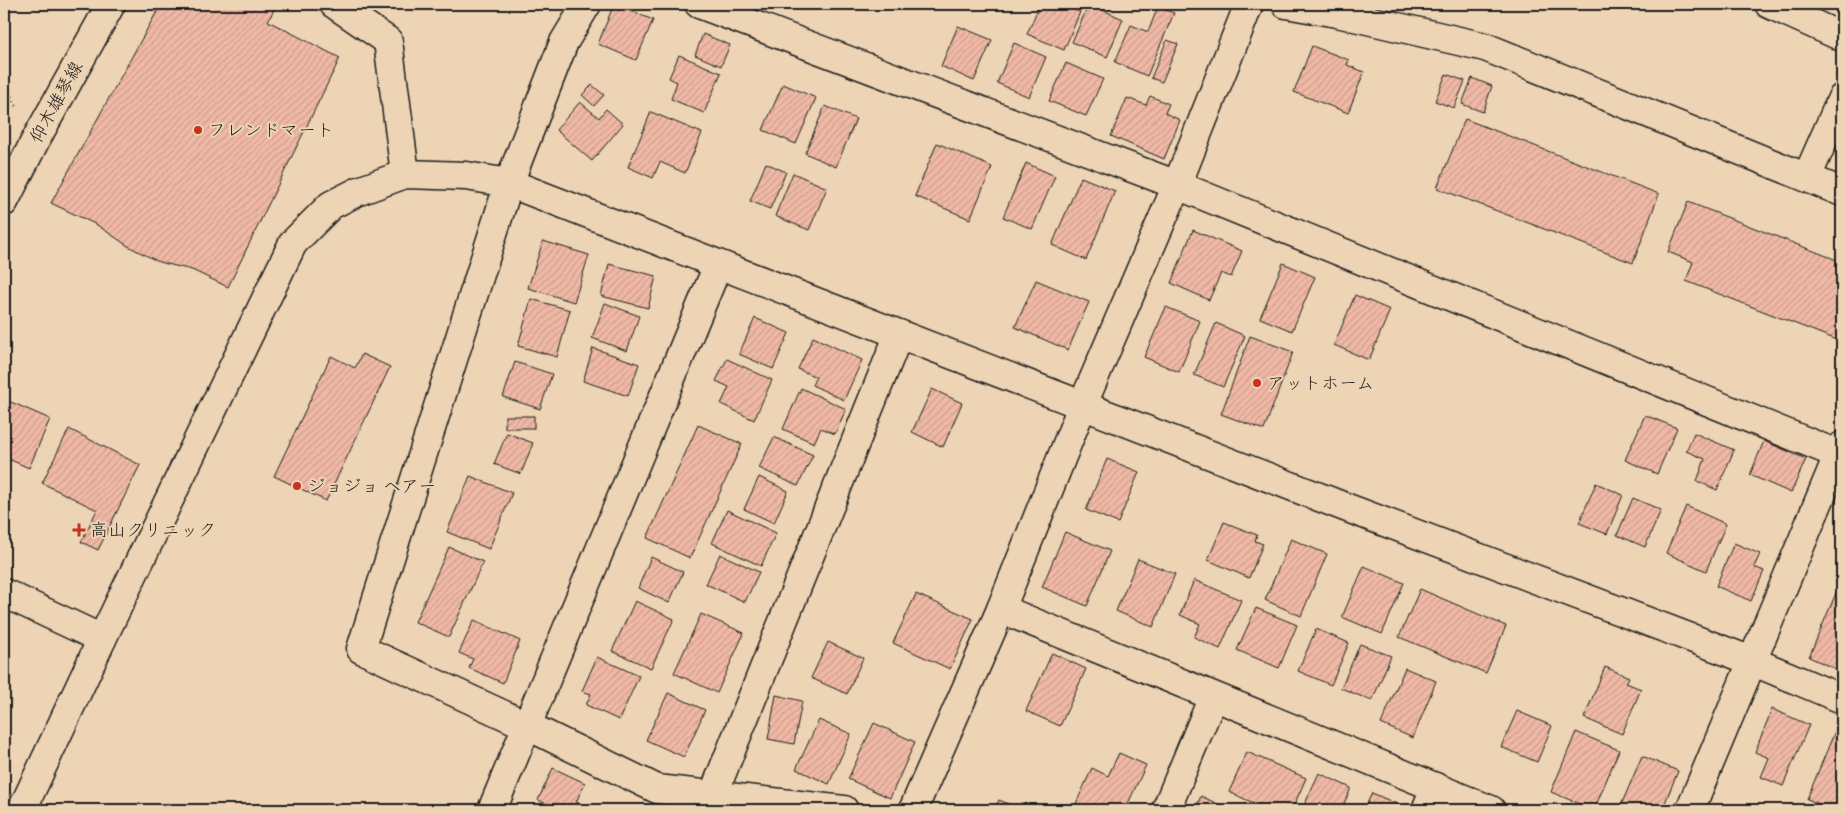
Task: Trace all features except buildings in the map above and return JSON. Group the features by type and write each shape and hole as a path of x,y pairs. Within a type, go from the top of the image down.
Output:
{"main road":[{"name":"仰木雄琴線","path":"4,202 111,4"},
{"path":"334,4 388,41 405,174"},
{"path":"587,4 564,42 509,183 361,649 528,726 657,789 844,810"},
{"path":"699,4 1177,185 1841,452 1690,810"},
{"path":"913,810 1001,610 1084,404 1177,185 1249,4"},
{"path":"1286,4 1337,13 1485,47 1842,192"},
{"path":"1769,4 1842,37"},
{"path":"1796,4 1842,28"},
{"path":"1807,177 1842,98"},
{"path":"22,810 102,639 294,243 331,205 359,191 405,174 466,176 509,183 1354,510 1752,661 1842,699"},
{"path":"492,810 718,265"},
{"path":"713,795 899,334"},
{"path":"4,593 102,639"},
{"path":"1001,610 1213,697 1430,799 1491,810"},
{"path":"1166,810 1213,697"}],"place":[{"name":"フレンドマート","path":"198,130"},
{"name":"アットホーム","path":"1257,383"},
{"name":"ジョジョ ヘアー","path":"297,486"},
{"name":"高山クリニック","path":"79,530"}]}
